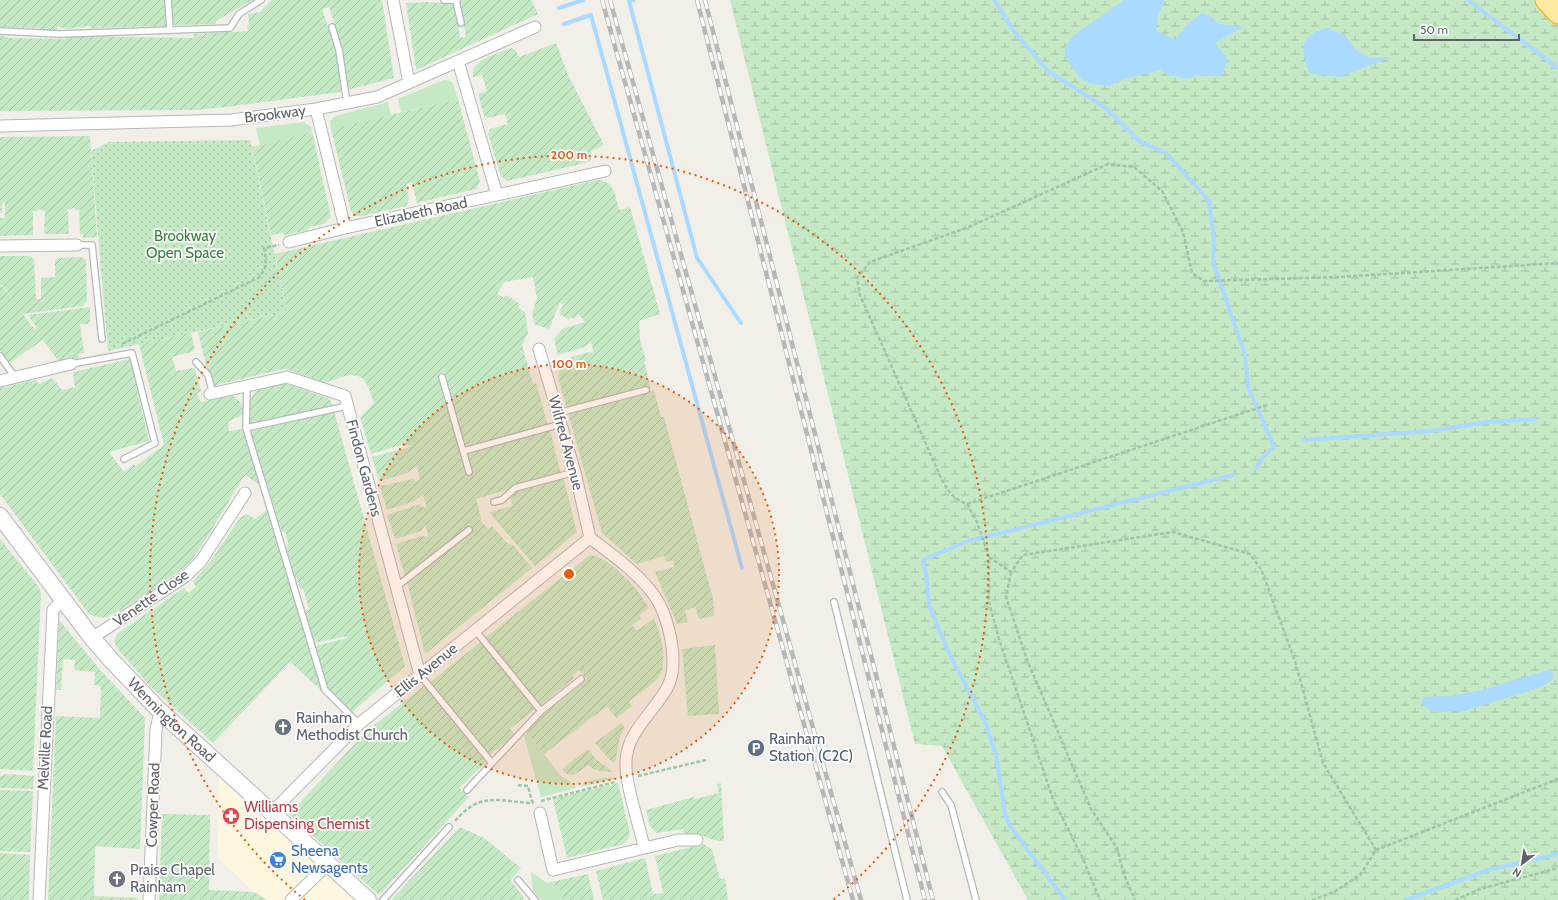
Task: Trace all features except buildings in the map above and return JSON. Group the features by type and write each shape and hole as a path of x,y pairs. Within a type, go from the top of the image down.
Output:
{"highway":[{"path":"1545,0 1558,14"}],"main road":[{"name":"Wennington Road","path":"0,516 62,600 112,661 160,711 368,900"}],"street":[{"path":"393,0 409,83"},
{"name":"Brookway","path":"0,126 230,120 316,109 376,97 535,27"},
{"path":"458,61 497,195"},
{"path":"316,109 345,228"},
{"name":"Elizabeth Road","path":"289,242 345,228 605,171"},
{"path":"0,246 77,245"},
{"name":"Wilfred Avenue","path":"540,349 575,472 590,538"},
{"path":"0,381 72,364"},
{"name":"Findon Gardens","path":"211,394 287,377 345,396 420,675"},
{"name":"Venette Close","path":"92,638 186,576 201,561 245,493"},
{"path":"590,538 625,566 651,590 665,619 672,645 673,666 668,687 631,739 626,761 628,779 644,847"},
{"name":"Ellis Avenue","path":"271,813 359,724 590,538"},
{"name":"Melville Road","path":"39,900 53,610 62,600"},
{"name":"Cowper Road","path":"149,900 156,730 160,711"},
{"path":"540,813 553,870 644,847 678,840 697,840"},
{"path":"291,900 328,864"}],"lane":[{"path":"168,0 170,30"},
{"path":"0,31 60,34 230,28 239,14 260,0"},
{"path":"444,0 456,0 460,22"},
{"path":"332,27 339,50 347,103"},
{"path":"77,245 92,244 102,339"},
{"path":"72,364 132,353 155,443 124,459"},
{"path":"0,356 15,377"},
{"path":"196,362 208,375 211,394"},
{"path":"442,377 469,472"},
{"path":"247,386 246,428 325,690 359,724"},
{"path":"464,452 646,390"},
{"path":"246,428 347,406"},
{"path":"494,502 502,500 515,488 575,472"},
{"path":"396,587 469,530"},
{"path":"834,602 907,900"},
{"path":"475,630 541,711"},
{"path":"420,675 492,763"},
{"path":"467,790 541,711 581,679"},
{"path":"942,792 951,805 976,900"},
{"path":"382,900 449,828"},
{"path":"518,880 535,900"}],"path":[{"path":"1100,900 1082,857 1053,799 999,639 989,602 989,557 977,522 967,504 957,500 948,492 860,295 857,278 870,262 969,227 1108,164 1134,167 1162,191 1183,232 1192,273 1204,282 1340,277 1558,263"},
{"path":"115,348 258,278 264,272 267,265 264,248 289,242"},
{"path":"967,504 1267,405"},
{"path":"1135,900 1124,875 1117,848 1091,809 1027,660 1006,597 1010,572 1024,555 1172,532 1250,554 1261,569 1295,661 1323,763 1376,850"},
{"path":"989,557 1010,572"},
{"path":"449,828 465,809 477,802 492,799 532,802 706,760"},
{"path":"1312,900 1334,892 1360,875 1376,850 1558,779"},
{"path":"518,785 528,786 532,802"},
{"path":"1455,900 1480,889 1558,868"}],"shaded area":[{"path":"219,764 368,900 267,900 254,892 218,858"}],"green space":[{"path":"0,0 166,0 168,26 90,28 90,26 67,29 57,26 57,30 0,27"},
{"path":"170,0 252,0 216,21 216,24 172,25"},
{"path":"272,0 382,0 394,78 347,90 342,48 329,7 322,9 337,55 341,92 195,110 0,111 0,35 10,38 66,39 66,36 194,38 194,34 248,31 248,14 260,12"},
{"path":"460,0 531,0 538,14 416,70 406,3 426,2 455,4 460,38 466,37"},
{"path":"730,0 1558,0 1558,900 1028,900 942,746 915,744"},
{"path":"556,43 568,75 604,145 591,151 591,160 585,163 507,181 501,176 488,134 490,129 508,124 505,114 487,118 484,116 478,94 487,91 482,75 473,77 473,71 480,61 512,48 516,51 519,57"},
{"path":"444,80 448,80 452,83 458,99 401,112 398,99"},
{"path":"458,99 480,182 476,189 417,203 412,182 406,184 409,199 406,206 362,216 354,216 351,211 331,129"},
{"path":"388,102 391,115 331,129 330,121 335,116"},
{"path":"304,122 311,127 312,132 260,145 256,128"},
{"path":"312,132 331,217 324,224 310,227 308,230 285,235 282,233 271,235 252,147"},
{"path":"90,136 97,237 83,238 83,234 80,234 79,212 81,210 75,210 75,208 66,210 68,212 69,234 44,234 45,211 39,209 38,211 31,211 33,212 33,235 0,236 0,218 5,218 5,203 2,203 2,213 0,213 0,137"},
{"name":"Brookway Open Space","path":"250,140 287,312 108,351 91,151 109,142"},
{"path":"598,180 608,183 611,187 619,210 630,207 660,314 639,321 640,340 646,360 644,361 651,388 567,409 558,377 561,365 559,361 589,352 594,353 591,342 584,347 558,355 554,339 562,329 585,322 578,314 574,319 571,317 569,320 559,313 563,305 560,302 549,329 534,324 532,314 537,298 533,277 504,282 497,294 504,298 506,295 520,304 518,308 525,312 528,333 522,345 533,384 536,383 548,426 466,448 444,372 438,374 468,475 473,473 466,452 550,430 561,474 476,499 481,518 480,520 488,529 492,526 507,543 514,546 532,568 425,654 407,582 473,531 470,527 405,577 396,544 421,536 429,537 425,525 421,531 395,539 387,515 420,504 421,506 427,508 423,495 412,502 387,510 380,486 414,479 415,481 420,480 417,466 405,474 379,481 372,457 410,447 409,445 405,446 404,444 371,454 360,417 374,403 364,380 356,375 349,375 328,382 322,382 284,369 211,386 198,332 287,312 275,254"},
{"path":"0,256 28,256 34,259 36,299 41,299 41,278 55,277 55,261 57,258 81,257 86,260 87,301 83,306 23,314 34,329 37,328 28,315 90,307 90,321 87,324 80,324 84,353 78,354 79,359 60,363 43,340 9,363 0,350 0,286 2,286 15,302 2,285 0,285"},
{"path":"191,333 195,349 191,352 172,357 176,371 193,368 195,370 201,391 197,394 201,402 232,395 240,403 244,414 228,422 229,431 243,429 261,486 245,475 205,540 186,566 151,591 114,614 105,618 94,616 89,614 0,494 0,388 36,380 39,384 52,378 62,390 75,387 73,372 130,359 149,441 109,452 124,472 134,464 136,466 164,445 139,344"},
{"path":"284,383 330,399 332,406 249,424 249,404 254,393 259,389"},
{"path":"654,390 661,417 664,417 713,599 714,616 699,619 695,607 685,610 688,622 677,624 655,572 674,567 673,560 666,562 664,556 637,564 602,533 568,413"},
{"path":"334,411 405,666 351,713 328,690 315,646 348,638 346,636 314,643 305,611 309,609 303,588 300,589 296,577 295,578 287,550 288,542 285,532 282,532 250,432"},
{"path":"563,477 577,532 535,566 489,512 513,506 511,499 515,491"},
{"path":"268,509 323,692 290,662 213,743 149,685 116,647 114,640 118,633 184,588 188,593 196,587 193,581 210,562 240,518 247,514 255,519"},
{"path":"0,539 38,586 41,593 33,771 0,769"},
{"path":"590,555 606,561 615,568 632,584 645,601 649,608 639,615 641,619 632,625 637,631 654,618 663,649 663,666 656,680 629,701 632,706 616,718 607,706 544,754 527,732 538,719 587,679 579,670 572,676 574,678 540,706 485,638"},
{"path":"59,620 101,671 145,718 140,849 96,846 95,849 94,896 138,898 138,900 48,900 56,716 100,718 101,686 94,685 95,672 74,670 75,660 63,659 61,690 56,690"},
{"path":"482,641 536,708 510,729 515,735 489,755 429,683"},
{"path":"715,645 719,714 688,716 682,649"},
{"path":"425,685 484,757 485,763 459,788 469,797 379,895 289,814 367,731"},
{"path":"621,723 625,728 620,736 615,763 610,760 595,743"},
{"path":"527,732 561,776 576,788 541,797 524,736"},
{"path":"588,749 597,760 612,771 595,770 588,765 578,773 572,775 566,773 562,769"},
{"path":"7,774 34,776 33,789 0,788 0,776"},
{"path":"614,777 615,779 581,787 585,781"},
{"path":"618,783 630,833 627,841 623,844 567,858 553,799"},
{"path":"721,783 724,841 713,840 698,834 684,836 683,829 656,833 650,826 646,810 694,797 695,799 719,793 717,784"},
{"path":"0,790 33,791 30,852 0,851"},
{"path":"162,814 210,815 209,890 254,892 267,900 159,900"},
{"path":"460,827 484,838 521,868 510,880 524,898 522,900 391,900"},
{"path":"703,844 712,849 720,879 725,878 728,900 603,900 596,871 645,858 653,894 663,893 655,856"},
{"path":"0,853 30,855 29,900 0,900"},
{"path":"531,872 547,883 559,885 563,900 541,900 533,891"},
{"path":"588,874 594,900 563,900 558,886 547,883"}],"water":[{"path":"1124,0 1164,0 1158,16 1156,30 1175,40 1186,26 1202,13 1212,17 1219,24 1243,27 1215,43 1228,59 1222,76 1198,75 1188,79 1168,75 1160,70 1125,79 1108,86 1088,83 1080,78 1065,56 1065,47 1073,36"},
{"path":"1327,28 1345,35 1356,50 1370,58 1392,57 1339,77 1309,73 1304,57 1304,44 1306,39 1318,31"},
{"path":"1551,669 1554,678 1542,687 1464,711 1433,712 1421,703 1425,697 1450,696 1482,690"}],"waterway":[{"path":"559,8 583,0"},
{"path":"634,0 629,1 697,258 741,323"},
{"path":"994,0 1013,30 1048,71 1106,108 1140,142 1166,153 1209,201 1214,239 1213,262 1245,355 1248,387 1274,447 1263,457 1256,468"},
{"path":"1468,0 1558,68"},
{"path":"564,24 591,15 742,568"},
{"path":"1303,440 1430,431 1488,422 1536,419"},
{"path":"1065,900 1010,826 1005,814 996,755 986,724 948,651 929,605 926,572 923,563 925,559 965,542 1233,475"},
{"path":"1406,900 1488,870 1558,854"}],"railway":[{"path":"602,0 853,900"},
{"path":"610,0 861,900"},
{"path":"697,0 925,900"},
{"path":"705,0 933,900"}],"place":[{"name":"Rainham Methodist Church","path":"283,727"},
{"name":"Rainham Station (C2C)","path":"756,748"},
{"name":"Williams Dispensing Chemist","path":"231,816"},
{"name":"Sheena Newsagents","path":"278,860"},
{"name":"Praise Chapel Rainham","path":"117,879"}]}
